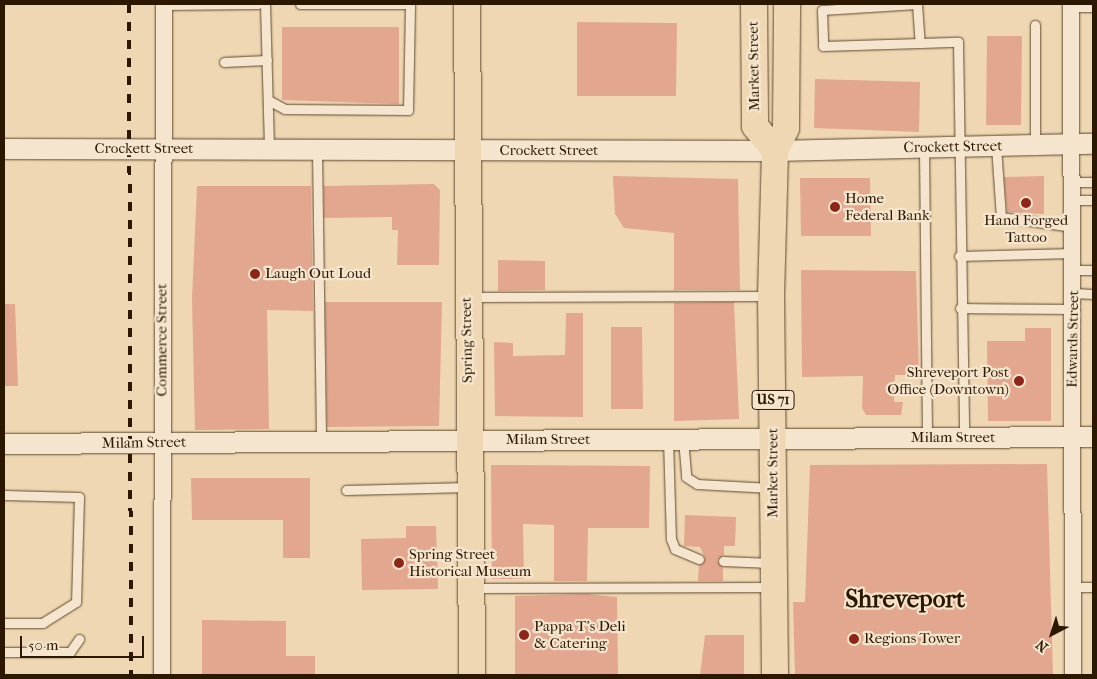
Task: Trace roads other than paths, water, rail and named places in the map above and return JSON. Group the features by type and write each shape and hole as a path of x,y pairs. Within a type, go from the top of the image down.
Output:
{"main road":[{"name":"Market Street","path":"754,4 755,126 781,139"},
{"name":"Market Street","path":"775,675 771,296 787,4"},
{"name":"Spring Street","path":"467,7 468,440 472,675"}],"street":[{"name":"Commerce Street","path":"162,675 161,442 164,4"},
{"name":"Edwards Street","path":"1071,5 1084,144 1074,182 1073,227 1073,675"},
{"name":"Crockett Street","path":"4,150 467,151 781,139 924,148 1084,144"},
{"name":"Milam Street","path":"4,444 1093,437"}],"lane":[{"path":"164,4 258,4"},
{"path":"265,4 269,150"},
{"path":"300,4 419,4"},
{"path":"268,100 285,109 408,110 410,4"},
{"path":"920,43 917,4 822,10 823,46 958,42 960,147 959,256 964,438"},
{"path":"1071,5 1093,7"},
{"path":"1035,25 1035,145"},
{"path":"224,62 267,60"},
{"path":"996,146 1001,217 1073,227"},
{"path":"924,148 927,438"},
{"path":"317,150 321,442"},
{"path":"1074,182 1093,182"},
{"path":"1074,200 1093,200"},
{"path":"959,256 1073,253"},
{"path":"1073,270 1093,270"},
{"path":"960,308 1073,301 1093,294"},
{"path":"467,297 771,296"},
{"path":"676,439 686,477 697,484 773,488"},
{"path":"676,439 671,539 675,549 699,559"},
{"path":"346,490 469,487"},
{"path":"4,496 79,498 76,602 43,623 4,623"},
{"path":"723,561 774,575"},
{"path":"470,588 774,575"},
{"path":"1072,587 1093,587"},
{"path":"4,652 70,652 79,639"}],"railway":[{"path":"129,4 131,675"}],"place":[{"name":"Hand Forged Tattoo","path":"1026,203"},
{"name":"Home Federal Bank","path":"835,207"},
{"name":"Laugh Out Loud","path":"255,274"},
{"name":"Shreveport Post Office (Downtown)","path":"1019,381"},
{"name":"Spring Street Historical Museum","path":"399,563"},
{"name":"Pappa T's Deli & Catering","path":"524,635"},
{"name":"Regions Tower","path":"854,639"}],"district":[{"name":"Shreveport","path":"905,599"}]}
